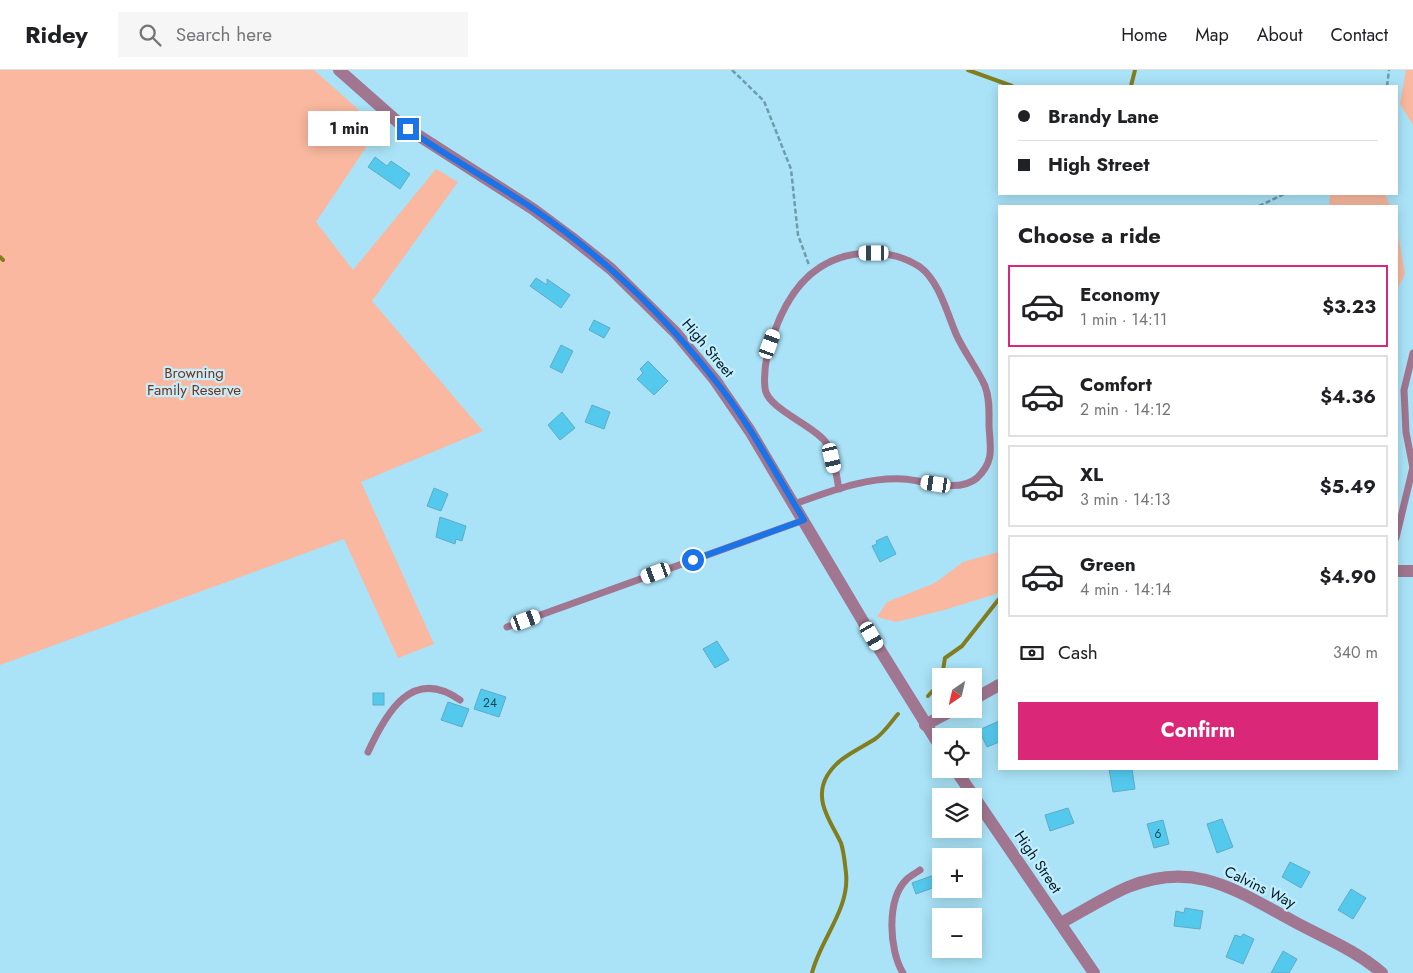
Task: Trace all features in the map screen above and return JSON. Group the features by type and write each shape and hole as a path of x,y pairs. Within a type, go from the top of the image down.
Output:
{"street":[{"name":"High Street","path":"339,70 399,123 533,209 611,269 676,332 715,380 750,431 932,735"},
{"path":"1398,571 1413,571"},
{"path":"982,695 998,687"},
{"path":"925,725 938,718"},
{"name":"High Street","path":"962,778 1094,973"},
{"name":"Calvins Way","path":"1061,923 1126,888 1142,882 1162,877 1192,876 1234,890 1356,955 1382,973"}],"lane":[{"path":"794,504 881,478 950,486 974,480 984,470 990,458 992,443 986,388 960,343 932,279 920,267 891,253 857,253 823,264 804,279 783,308 764,366 765,391 776,405 825,441 832,458 839,489"},
{"path":"1398,530 1413,467 1406,432 1404,390 1413,353"},
{"path":"507,627 804,520"},
{"path":"368,752 383,720 398,701 406,695 432,689 442,690 460,700"},
{"path":"902,973 894,947 893,913 901,887 907,879 920,870"}],"path":[{"path":"732,70 764,101 791,169 798,235 812,273"},
{"path":"1387,85 1389,70"},
{"path":"1261,205 1282,195"}],"green space":[{"name":"Browning Family Reserve","path":"0,70 314,70 379,128 316,222 353,270 436,169 458,182 372,301 483,431 361,482 434,644 398,658 344,539 0,665"},
{"path":"1406,70 1413,70 1413,125 1400,104"},
{"path":"1330,195 1385,195 1390,205 1329,205"},
{"path":"1398,234 1405,274 1398,288"},
{"path":"998,552 998,593 896,622 877,617 887,602 935,583 963,562"}],"building":[{"path":"375,157 387,166 391,161 410,174 400,189 368,167"},
{"path":"536,278 547,285 547,279 570,295 561,308 530,286"},
{"path":"594,320 610,328 604,338 589,330"},
{"path":"561,345 573,351 562,373 550,367"},
{"path":"648,361 668,381 654,395 637,379 643,373 640,369"},
{"path":"592,405 610,412 604,429 585,422"},
{"path":"562,412 575,428 560,440 548,425"},
{"path":"434,488 448,494 441,511 427,506"},
{"path":"440,517 466,526 462,541 456,539 455,544 436,537"},
{"path":"887,536 896,554 880,562 872,546 877,544 876,541"},
{"path":"717,641 729,660 715,668 703,649"},
{"path":"481,689 506,697 499,717 474,709"},
{"path":"373,693 384,693 384,705 373,705"},
{"path":"448,702 469,709 462,727 441,720"},
{"path":"998,721 998,742 987,747 982,736 982,729"},
{"path":"1109,770 1132,770 1135,789 1113,792"},
{"path":"1068,808 1074,823 1050,831 1045,815"},
{"path":"1222,819 1233,847 1217,853 1207,824"},
{"path":"1163,820 1169,844 1154,848 1147,824"},
{"path":"1290,862 1310,872 1301,888 1282,877"},
{"path":"932,876 932,888 916,894 912,883"},
{"path":"1351,889 1366,898 1353,919 1338,910"},
{"path":"1185,908 1203,911 1200,929 1174,926 1176,911 1184,913"},
{"path":"1243,934 1254,939 1243,964 1226,957 1235,935 1241,937"},
{"path":"1283,951 1297,959 1289,973 1271,973"}],"waterway":[{"path":"968,70 1009,85"},
{"path":"1131,85 1135,70"},
{"path":"0,257 3,260"},
{"path":"943,668 945,658 962,646 998,600"},
{"path":"928,696 932,692"},
{"path":"812,973 839,912 846,886 843,850 825,811 822,794 823,785 836,764 878,737 898,714"}],"route":[{"path":"408,129 533,209 611,269 676,332 715,380 750,431 804,520 693,560"}]}
